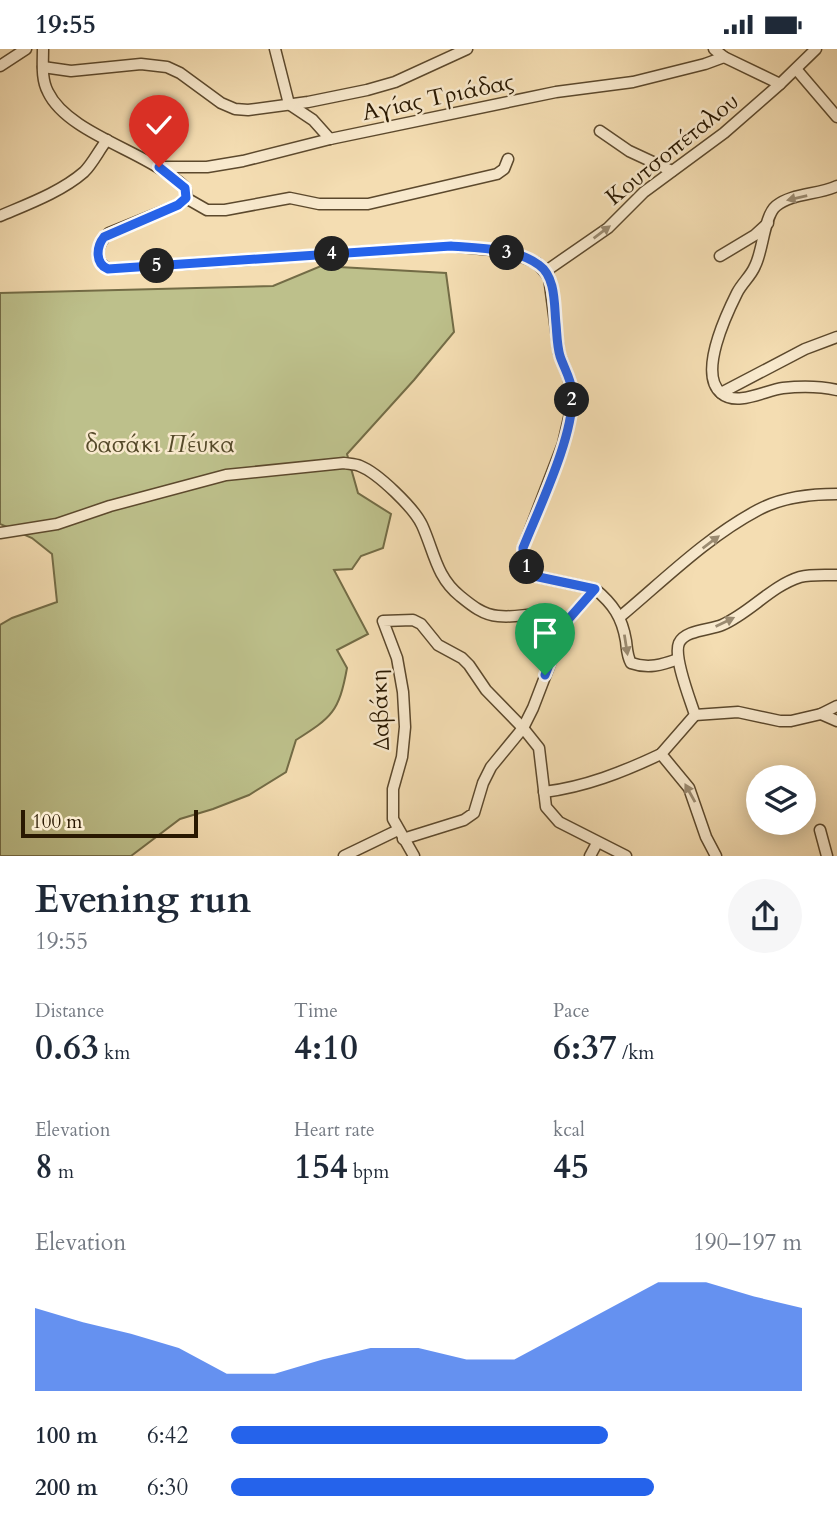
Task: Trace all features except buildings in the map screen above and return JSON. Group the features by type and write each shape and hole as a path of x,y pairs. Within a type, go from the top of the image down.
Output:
{"street":[{"path":"0,66 26,49"},
{"path":"43,49 46,87 54,101 72,118 159,167 185,188 186,198"},
{"path":"275,49 289,104 313,120 331,139"},
{"path":"43,68 71,71 141,64 167,67 235,109 248,110 308,102 395,82 467,49"},
{"path":"715,49 724,57 780,84"},
{"name":"Κουτσοπέταλου","path":"546,271 608,228 644,192 724,133 816,49"},
{"name":"Αγίας Τριάδας","path":"159,167 207,167 243,161 331,139 556,92 633,82 724,57"},
{"path":"796,69 837,117"},
{"path":"600,131 629,151 672,171"},
{"path":"0,216 31,203 76,177 85,170 107,140"},
{"path":"186,198 207,210 225,210 290,198 319,204 368,204 497,174 504,169 508,159"},
{"path":"837,186 824,192 787,200 771,212 755,267 738,291 711,361 713,383 720,393 729,398 781,388 819,386 837,390"},
{"path":"186,198 178,205 109,233 101,240 98,260 108,269 451,246 503,251 537,263 546,271 552,288 559,353 569,379 572,405 567,432 523,548 523,558 534,576 595,589 609,601 621,616 627,656 631,663 648,667 678,659"},
{"path":"720,256 755,235 768,223"},
{"path":"720,393 804,349 837,337"},
{"path":"0,533 57,524 110,506 226,475 344,463 360,467 385,484 415,513 439,573 457,594 480,611 495,616 545,613 566,622"},
{"path":"621,616 669,574 759,509 807,495 837,494"},
{"path":"695,715 678,659 677,648 680,640 686,635 724,624 799,577 837,575"},
{"path":"344,856 400,834 464,820 474,813 491,767 523,728 566,622 595,589"},
{"name":"Δαβάκη","path":"400,834 393,819 392,803 402,757 405,727 403,692 397,658 383,621 413,620 421,624 438,645 469,665 486,690 523,728"},
{"path":"544,792 626,771 661,754 695,715 738,712 780,721 821,713 837,706"},
{"path":"821,713 837,721"},
{"path":"523,728 539,748 546,807 551,815 597,843 626,856"},
{"path":"661,754 689,788 706,837 716,856"},
{"path":"820,830 827,856"},
{"path":"400,834 414,856"},
{"path":"590,856 597,843"}],"green space":[{"name":"δασάκι Πέυκα","path":"321,266 446,273 454,332 347,454 358,493 391,514 383,548 361,556 352,569 334,570 368,634 337,650 347,668 337,704 326,719 296,740 286,772 249,795 180,819 131,856 0,856 0,625 57,602 52,554 32,538 0,524 0,293 273,286"}],"route":[{"path":"159,167 185,188 186,198 178,205 104,237 101,240 98,260 104,268 451,246 503,251 537,263 546,271 552,288 559,353 569,379 572,405 567,432 523,548 523,558 534,576 595,589 566,622 545,675"}]}
